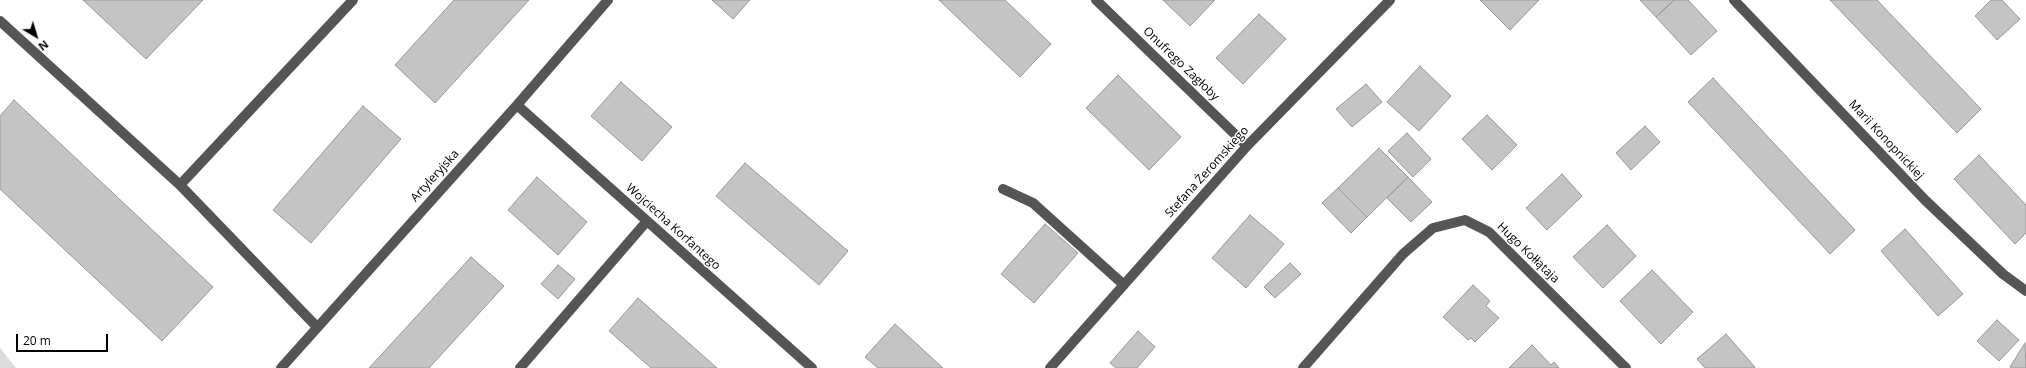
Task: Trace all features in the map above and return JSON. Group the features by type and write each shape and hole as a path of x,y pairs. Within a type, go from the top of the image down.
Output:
{"street":[{"path":"180,185 353,0"},
{"name":"Artyleryjska","path":"282,368 517,105 608,0"},
{"name":"Onufrego Zagłoby","path":"1096,0 1247,146"},
{"name":"Stefana Żeromskiego","path":"1050,368 1247,146 1390,0"},
{"name":"Marii Konopnickiej","path":"1734,0 1925,200 2003,274 2026,291"},
{"path":"0,21 180,185 318,327"},
{"name":"Wojciecha Korfantego","path":"517,105 812,368"},
{"path":"1003,189 1033,202 1124,285"},
{"name":"Hugo Kołłątaja","path":"1303,368 1403,254 1434,228 1465,220 1489,232 1626,368"},
{"path":"526,366 647,221"}],"shaded area":[{"path":"0,348 16,368 0,368"}],"building":[{"path":"83,0 203,0 146,59"},
{"path":"454,0 529,0 435,103 395,65"},
{"path":"712,0 750,0 733,19"},
{"path":"939,0 1005,0 1051,44 1020,77"},
{"path":"1163,0 1215,0 1190,26"},
{"path":"1480,0 1539,0 1510,30"},
{"path":"1640,0 1674,0 1656,17"},
{"path":"1674,0 1688,0 1717,31 1691,55 1656,17"},
{"path":"1830,0 1877,0 1981,109 1957,133"},
{"path":"1991,0 2002,0 2020,19 1997,40 1975,16"},
{"path":"1259,14 1286,39 1243,84 1216,58"},
{"path":"1420,66 1451,96 1419,131 1387,102"},
{"path":"1118,75 1181,137 1149,170 1086,108"},
{"path":"1713,78 1855,230 1830,254 1688,102"},
{"path":"621,82 672,127 642,161 591,116"},
{"path":"1366,84 1382,102 1352,127 1336,109"},
{"path":"14,100 213,287 162,341 0,189 0,116"},
{"path":"363,106 401,139 311,243 273,210"},
{"path":"1487,115 1517,145 1492,170 1462,139"},
{"path":"1645,126 1660,142 1631,170 1616,153"},
{"path":"1407,133 1431,159 1413,177 1388,151"},
{"path":"1379,148 1408,177 1367,217 1338,188"},
{"path":"1979,155 2026,205 2026,233 2015,244 1954,179"},
{"path":"745,163 848,251 819,285 716,196"},
{"path":"1562,174 1582,196 1547,230 1526,208"},
{"path":"537,177 587,222 558,255 508,210"},
{"path":"1408,177 1432,202 1411,222 1387,198"},
{"path":"1338,188 1367,217 1351,233 1322,203"},
{"path":"1250,215 1284,244 1246,288 1212,258"},
{"path":"1045,224 1078,253 1034,303 1001,274"},
{"path":"1607,225 1636,256 1603,288 1573,257"},
{"path":"1905,229 1963,294 1938,316 1881,251"},
{"path":"471,257 504,286 429,368 369,368"},
{"path":"1290,263 1301,274 1275,298 1264,287"},
{"path":"558,265 575,279 558,299 541,284"},
{"path":"1652,270 1693,312 1661,344 1620,301"},
{"path":"1473,285 1490,301 1486,306 1499,318 1475,342 1471,338 1468,340 1443,317"},
{"path":"638,298 717,368 651,368 609,331"},
{"path":"1997,320 2019,340 1999,361 1977,341"},
{"path":"895,324 943,368 878,368 865,357"},
{"path":"1138,331 1155,347 1137,368 1116,368 1110,363"},
{"path":"1726,334 1755,367 1754,368 1705,368 1697,359"},
{"path":"2025,343 2026,368 2011,368 2010,367"},
{"path":"1532,345 1551,365 1554,362 1559,368 1509,368"}]}
